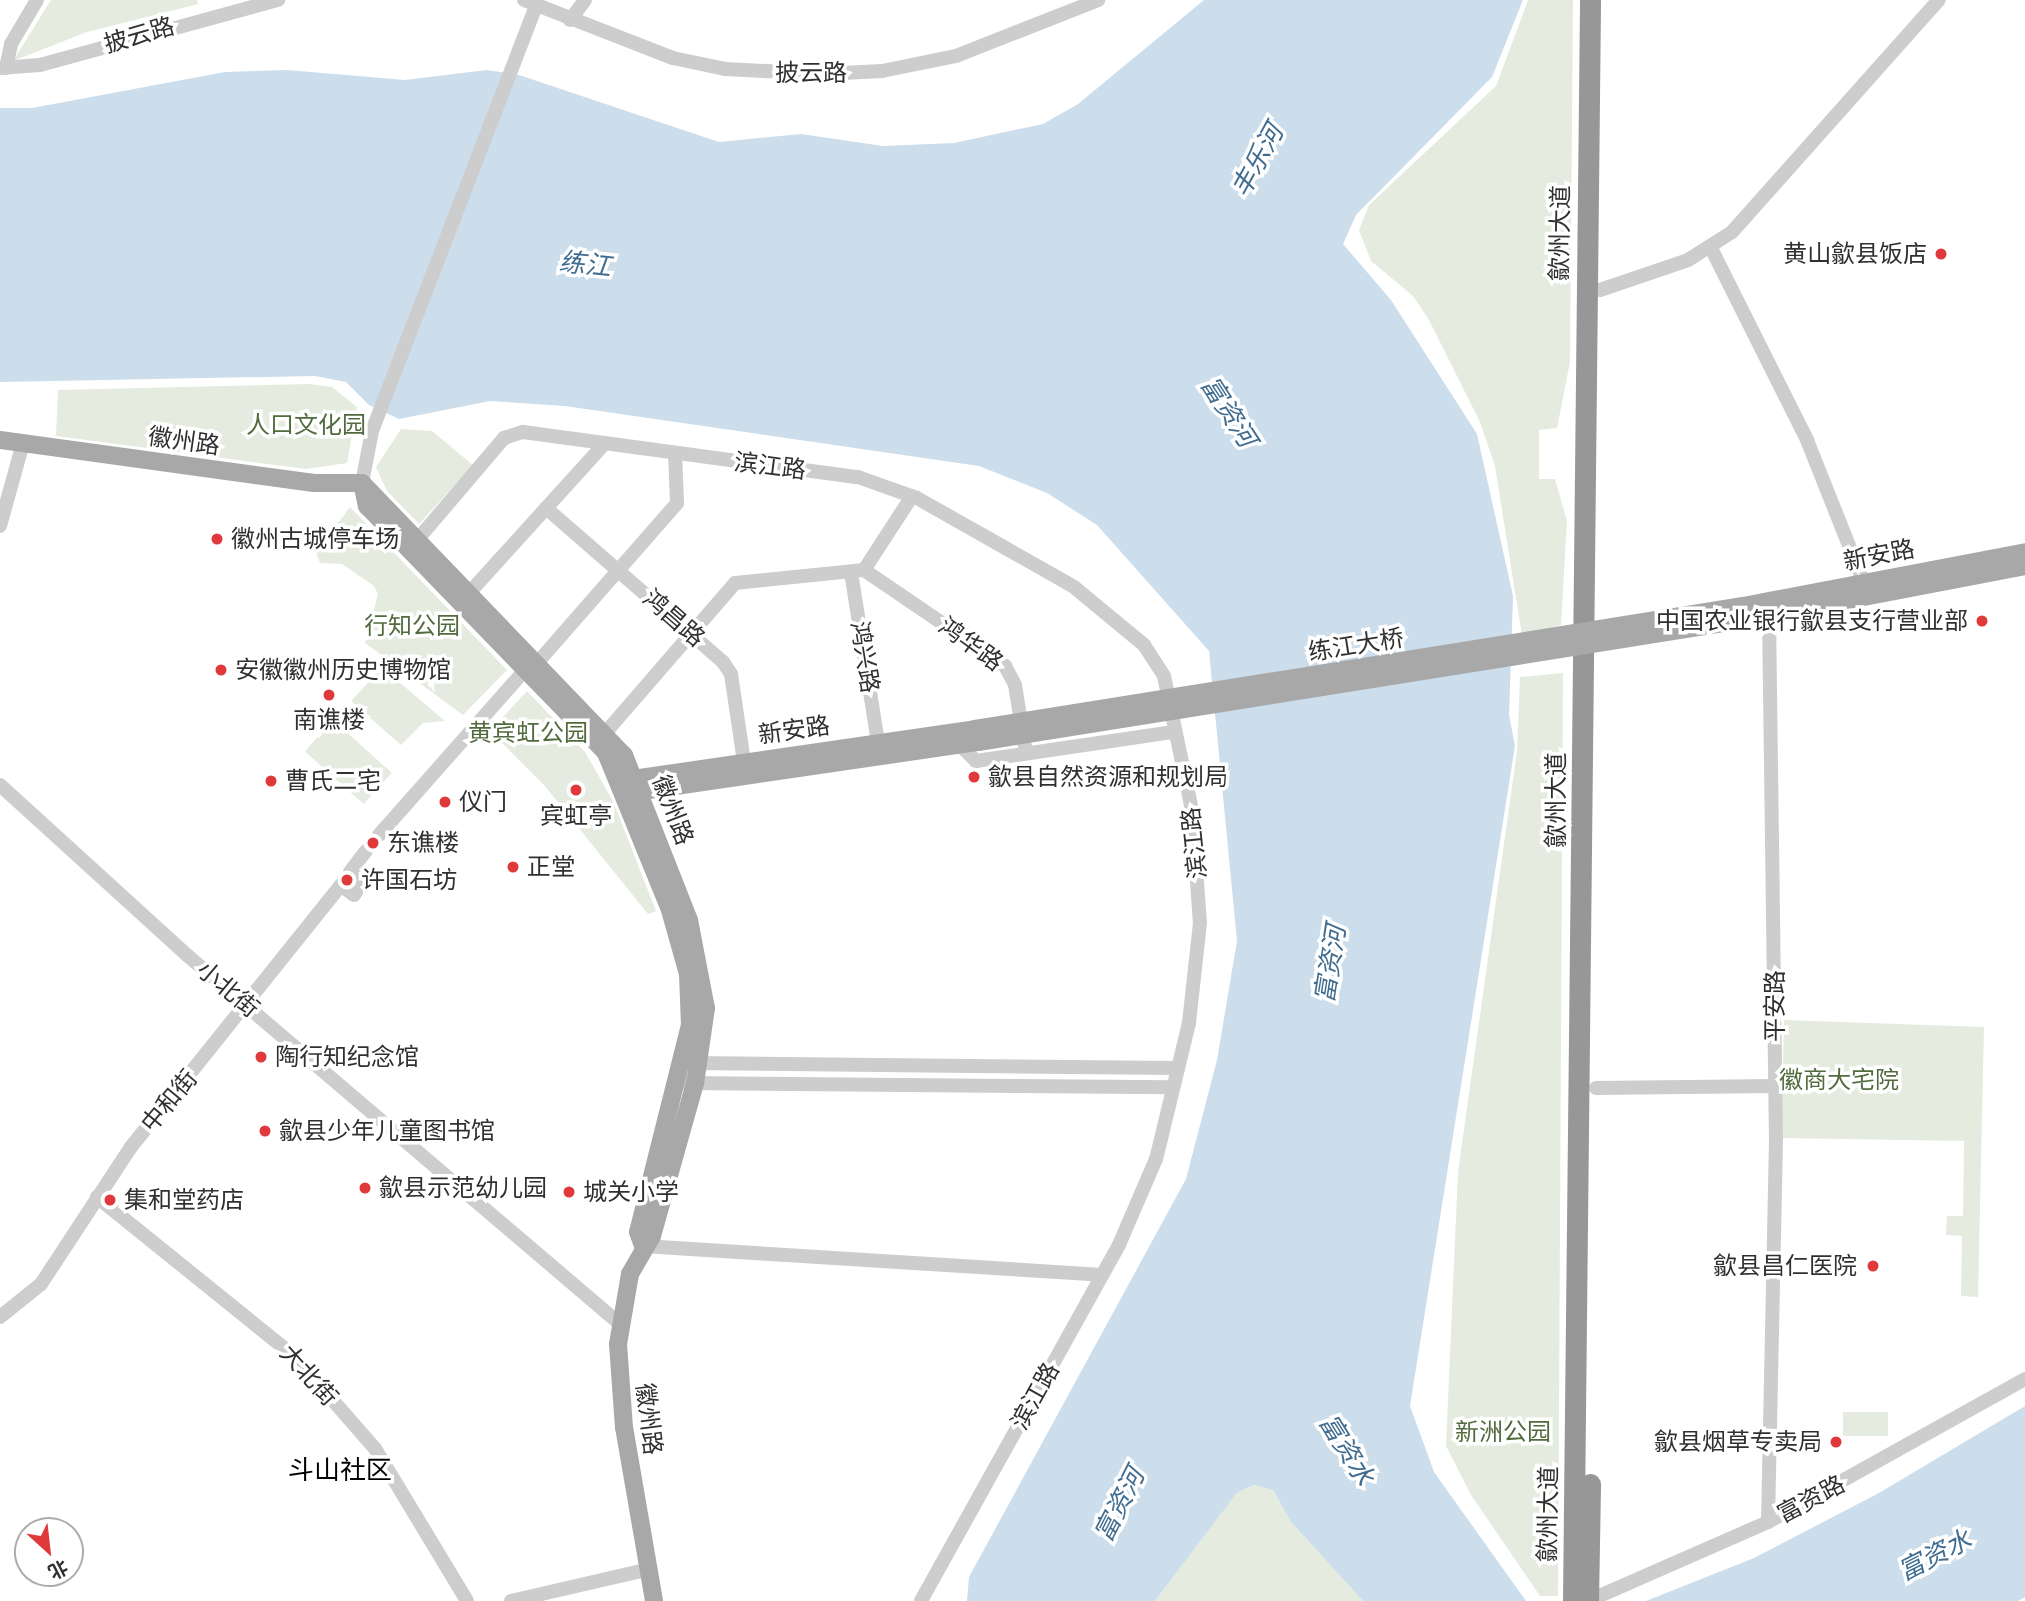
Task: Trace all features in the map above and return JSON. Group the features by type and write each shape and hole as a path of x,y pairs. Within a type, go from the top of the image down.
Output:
{"highway":[{"name":"歙州大道","path":"1573,1601 1590,0"},
{"name":"歙州大道","path":"1588,1601 1596,1088 1600,290 1605,0"}],"main road":[{"name":"徽州路","path":"0,440 314,483 362,483 470,592 630,786"},
{"name":"徽州路","path":"362,483 367,506 531,666 606,732 698,953 706,1008 652,1236 642,1246 620,1325 624,1427 654,1601"},
{"name":"新安路","path":"1743,613 1864,583 2025,552"},
{"name":"新安路","path":"1743,613 1769,615 2025,566"},
{"name":"练江大桥","path":"977,736 1743,613"},
{"name":"新安路","path":"630,786 744,762 878,743 977,736"},
{"name":"新安路","path":"630,786 960,745 977,736"}],"street":[{"path":"3,68 11,44 37,0"},
{"name":"披云路","path":"3,68 278,0"},
{"path":"570,20 585,0"},
{"name":"披云路","path":"530,9 699,64 853,74 987,47 1098,0"},
{"path":"1600,290 1711,248 1776,190 1940,0"},
{"path":"362,483 372,430 530,9"},
{"path":"1711,248 1807,440 1864,583"},
{"name":"滨江路","path":"418,540 509,435 605,443 858,477 912,496 1052,573 1115,619 1164,676 1172,732 1192,810 1200,895 1196,976 1178,1068 1145,1189 1102,1275 921,1601"},
{"path":"0,526 23,443"},
{"path":"470,592 605,443"},
{"path":"380,835 677,503 675,453"},
{"path":"606,732 736,583 858,571 912,496"},
{"name":"鸿昌路","path":"546,508 692,633 731,674 744,762"},
{"name":"鸿兴路","path":"858,571 878,743"},
{"name":"鸿华路","path":"858,571 1005,666 1015,685 1026,753"},
{"name":"平安路","path":"1768,1522 1776,1086 1769,615"},
{"path":"960,745 976,761 1172,732"},
{"name":"小北街","path":"0,785 248,1005 620,1325"},
{"name":"中和街","path":"0,1317 41,1284 97,1197 341,885 354,895 363,882 350,872 366,851"},
{"path":"692,1063 1178,1068"},
{"path":"688,1083 1173,1087"},
{"path":"1596,1088 1776,1086"},
{"name":"大北街","path":"97,1197 295,1357 376,1450 467,1601"},
{"path":"642,1246 1102,1275"},
{"name":"富资路","path":"1588,1601 1768,1522 2025,1379"},
{"path":"510,1601 650,1569"}],"green space":[{"path":"51,0 197,0 198,4 87,32 13,61"},
{"path":"1528,0 1573,0 1570,362 1557,428 1539,430 1539,479 1555,479 1567,521 1561,625 1522,636 1495,466 1480,422 1429,320 1413,296 1371,261 1359,230 1369,205 1496,86"},
{"name":"人口文化园","path":"309,384 332,387 357,407 347,463 306,469 56,436 58,390"},
{"path":"401,429 432,431 473,465 419,524 387,491 376,467"},
{"name":"行知公园","path":"350,507 507,670 463,715 365,643 378,594 374,586 342,564 320,563 316,553"},
{"path":"380,670 385,670 445,721 423,723 401,745 351,701"},
{"name":"新洲公园","path":"1563,673 1558,1596 1540,1596 1471,1495 1446,1446 1458,1172 1517,751 1520,677"},
{"name":"黄宾虹公园","path":"527,691 585,752 613,801 656,911 648,914 544,785 490,731"},
{"path":"333,720 392,773 364,804 305,751"},
{"name":"徽商大宅院","path":"1784,1020 1984,1027 1978,1297 1961,1296 1962,1236 1946,1235 1947,1216 1963,1216 1964,1141 1781,1138"},
{"path":"1843,1412 1888,1412 1888,1436 1843,1436"},
{"path":"1254,1485 1273,1490 1291,1522 1363,1601 1155,1601 1237,1493"}],"water":[{"path":"1204,0 1523,0 1492,77 1356,215 1343,244 1391,300 1477,434 1513,596 1509,715 1515,746 1410,1406 1434,1472 1526,1601 1363,1601 1291,1522 1273,1490 1254,1485 1237,1493 1155,1601 967,1601 969,1577 1186,1179 1217,1060 1237,941 1209,651 1097,525 1047,493 979,466 565,406 490,401 399,419 369,405 346,382 315,376 0,382 0,108 32,108 225,72 287,70 405,80 487,70 519,75 719,142 801,134 883,146 954,143 1043,124 1078,104"},
{"name":"富资水","path":"2025,1406 2025,1597 2018,1601 1646,1601 1754,1558 1879,1493"}],"place":[{"name":"黄山歙县饭店","path":"1941,254"},
{"name":"徽州古城停车场","path":"217,539"},
{"name":"中国农业银行歙县支行营业部","path":"1982,621"},
{"name":"安徽徽州历史博物馆","path":"221,670"},
{"name":"南谯楼","path":"329,695"},
{"name":"歙县自然资源和规划局","path":"974,777"},
{"name":"曹氏二宅","path":"271,781"},
{"name":"宾虹亭","path":"576,790"},
{"name":"仪门","path":"445,802"},
{"name":"东谯楼","path":"373,843"},
{"name":"正堂","path":"513,867"},
{"name":"许国石坊","path":"347,880"},
{"name":"陶行知纪念馆","path":"261,1057"},
{"name":"歙县少年儿童图书馆","path":"265,1131"},
{"name":"歙县示范幼儿园","path":"365,1188"},
{"name":"城关小学","path":"569,1192"},
{"name":"集和堂药店","path":"110,1200"},
{"name":"歙县昌仁医院","path":"1873,1266"},
{"name":"歙县烟草专卖局","path":"1836,1442"}],"district":[{"name":"斗山社区","path":"340,1471"}],"water label":[{"name":"丰乐河","path":"1258,161"},
{"name":"练江","path":"585,265"},
{"name":"富资河","path":"1228,412"},
{"name":"富资河","path":"1331,964"},
{"name":"富资河","path":"1120,1505"}]}
